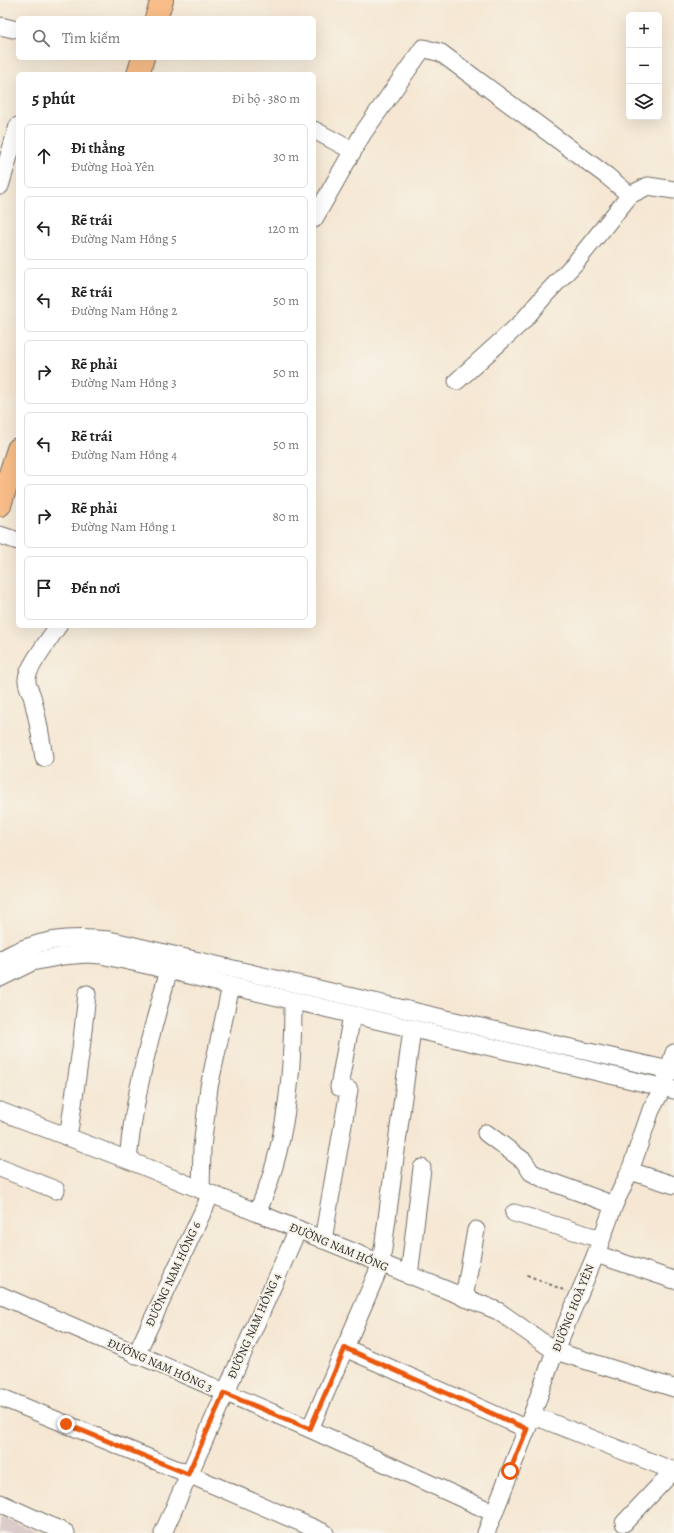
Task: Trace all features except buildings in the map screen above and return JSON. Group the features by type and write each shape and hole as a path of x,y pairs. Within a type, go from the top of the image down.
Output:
{"main road":[{"path":"157,16 162,0"},
{"path":"139,72 142,60"},
{"path":"0,505 16,455"}],"street":[{"path":"316,216 363,133 423,48 441,53 607,176 630,195"},
{"path":"316,131 353,151"},
{"path":"0,186 16,133"},
{"path":"457,381 522,322 576,262 630,195 648,186 674,190"},
{"path":"0,535 16,540"},
{"path":"44,758 36,709 26,681 34,663 57,628"},
{"path":"0,960 33,945 55,939 87,938 109,940 549,1044 669,1079"},
{"path":"0,978 32,962 63,956 86,954 101,955 412,1029 669,1079"},
{"path":"128,1160 138,1091 150,1037 169,970"},
{"path":"206,1192 202,1147 209,1087 231,986"},
{"path":"67,1137 80,1056 87,994"},
{"path":"257,1213 263,1200 277,1155 284,1123 292,1048 293,1001"},
{"path":"323,1240 349,1090 339,1087 352,1015"},
{"path":"310,1429 380,1264 412,1029"},
{"name":"ĐƯỜNG HOÀ YÊN","path":"486,1533 555,1351 614,1205 630,1171 651,1110 669,1079 674,1053"},
{"name":"ĐƯỜNG NAM HỒNG","path":"0,1111 128,1160 498,1312 555,1351 674,1388"},
{"path":"486,1133 524,1161 531,1172 546,1180 614,1205"},
{"path":"0,1168 56,1190"},
{"path":"409,1276 422,1168"},
{"path":"630,1171 674,1185"},
{"name":"ĐƯỜNG NAM HỒNG 6","path":"136,1355 206,1192"},
{"path":"514,1212 598,1246 674,1280"},
{"name":"ĐƯỜNG NAM HỒNG 4","path":"163,1533 224,1393 298,1230"},
{"path":"464,1298 476,1230"},
{"name":"ĐƯỜNG NAM HỒNG 3","path":"0,1296 310,1429 494,1513"},
{"path":"345,1348 529,1422 674,1470 624,1523"},
{"path":"0,1397 188,1474 324,1533"},
{"path":"0,1503 66,1533"}],"path":[{"path":"527,1275 578,1296"}],"shaded area":[{"path":"0,1516 40,1533 0,1533"}],"route":[{"path":"66,1424 188,1474 224,1393 310,1429 345,1348 527,1429 510,1471"}]}
